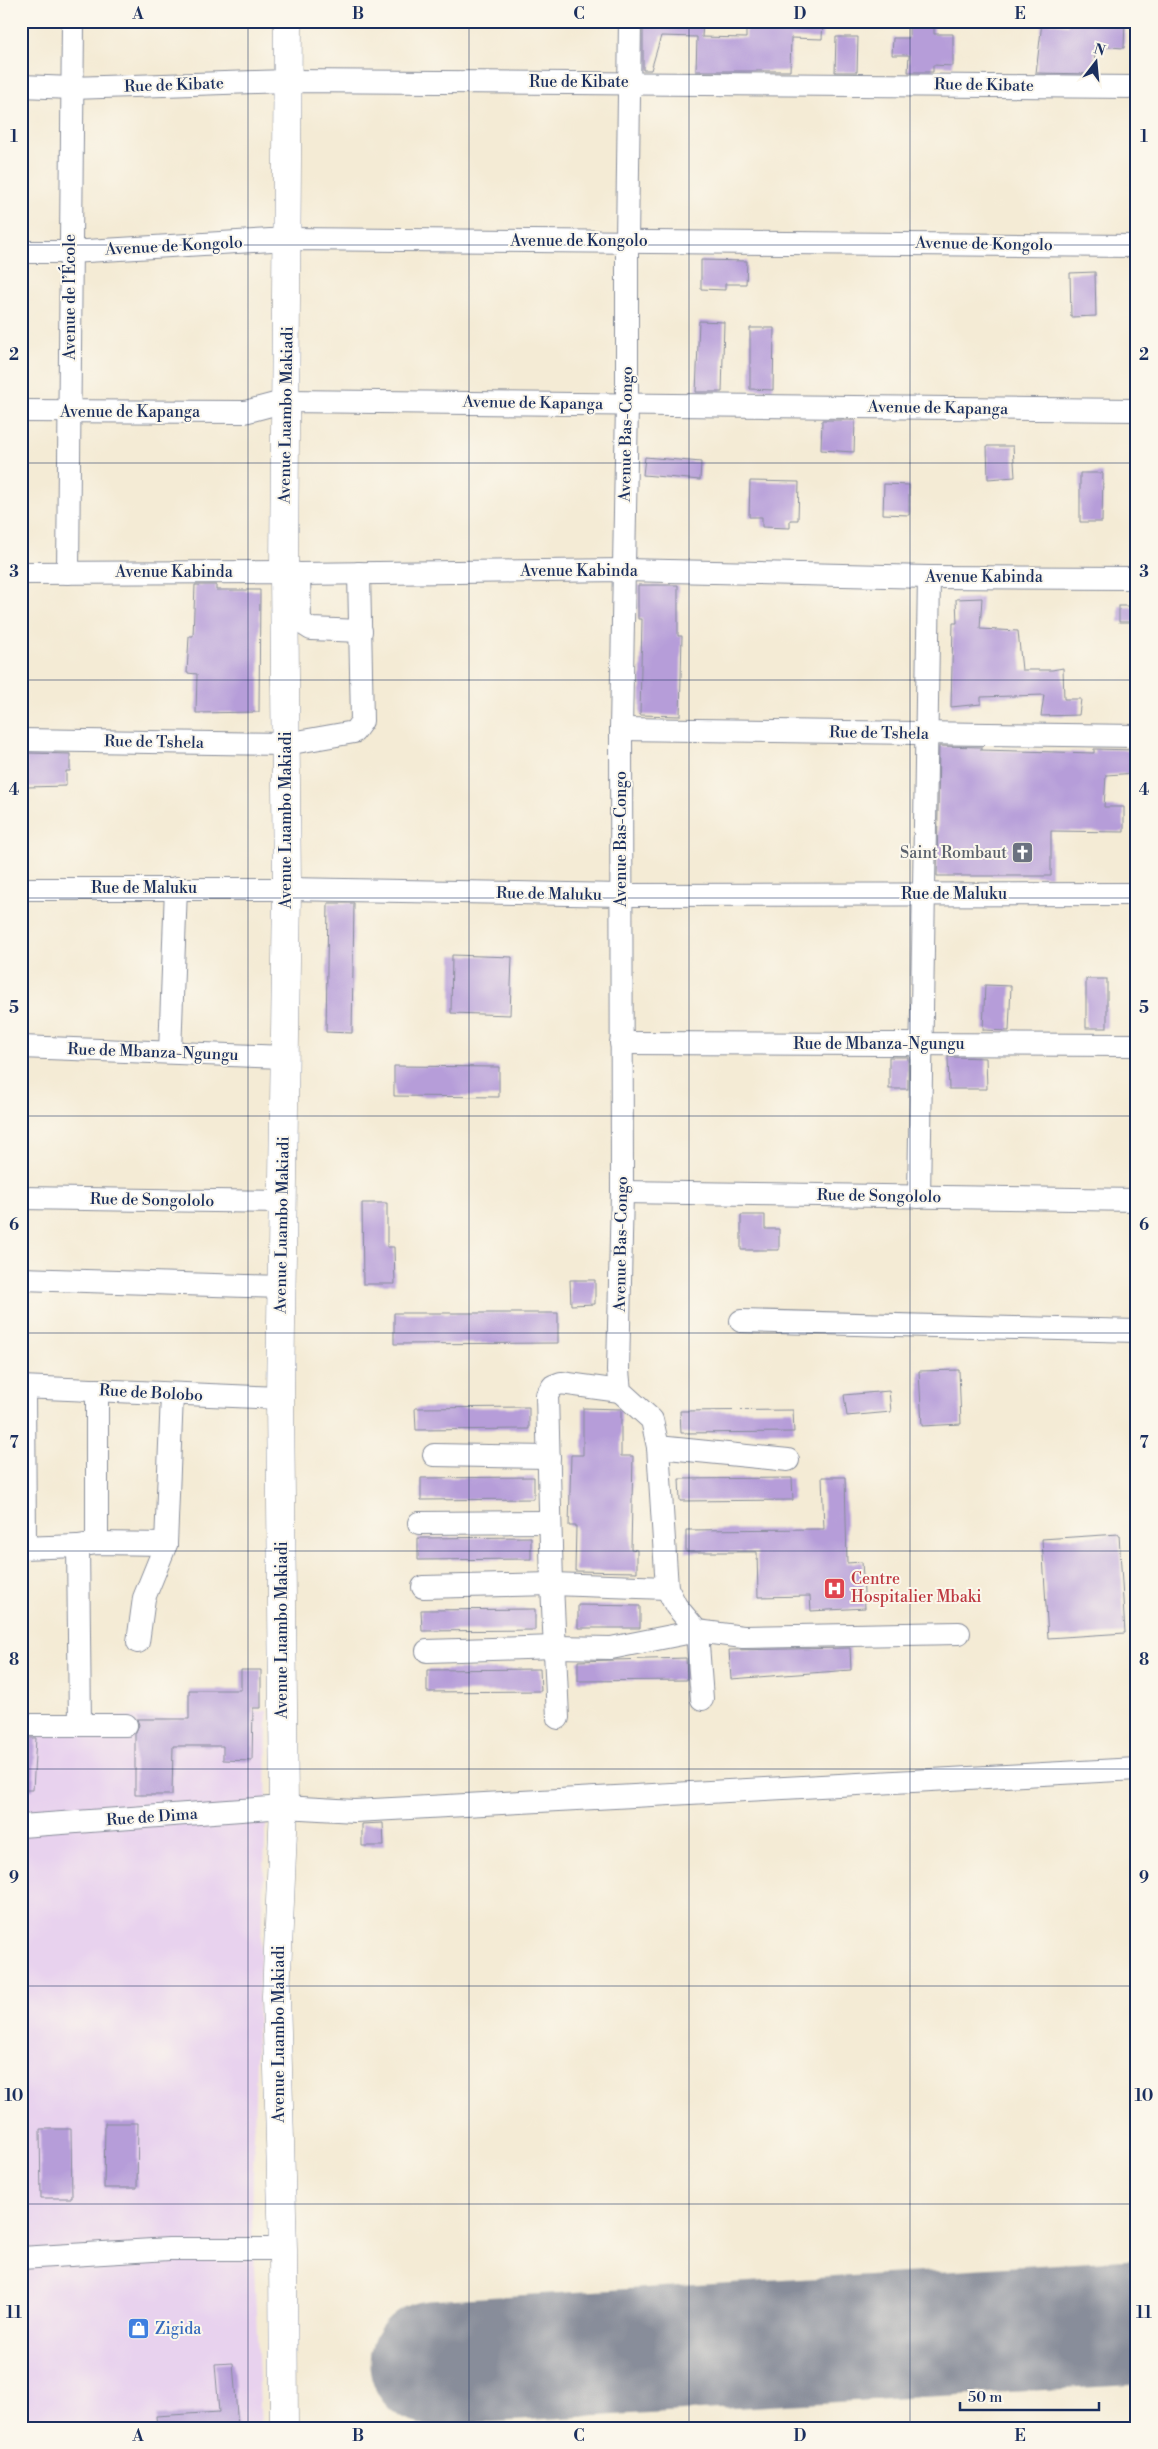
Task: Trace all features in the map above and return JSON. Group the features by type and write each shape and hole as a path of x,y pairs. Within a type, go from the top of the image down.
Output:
{"main road":[{"name":"Avenue Luambo Makiadi","path":"284,2428 283,2249 276,1996 284,1808 280,1398 287,889 286,744 292,573 286,401 288,21"}],"street":[{"name":"Avenue de l’École","path":"68,573 73,21"},
{"name":"Avenue Bas-Congo","path":"620,1391 618,1371 622,1192 621,729 628,404 627,241 630,21"},
{"name":"Rue de Kibate","path":"21,86 72,88 287,81 1137,87"},
{"name":"Avenue de Kongolo","path":"21,252 70,252 288,239 1137,246"},
{"name":"Avenue de Kapanga","path":"21,411 245,412 286,401 1137,410"},
{"name":"Avenue Kabinda","path":"21,573 359,573 624,570 929,578 1137,578"},
{"path":"292,573 300,622 311,629 361,632"},
{"name":"Rue de Tshela","path":"21,740 286,744 354,732 362,721 359,573"},
{"path":"918,1197 929,578"},
{"name":"Rue de Tshela","path":"621,729 1137,736"},
{"name":"Rue de Maluku","path":"21,888 287,889 622,895 1137,894"},
{"path":"170,1052 176,888"},
{"name":"Rue de Mbanza-Ngungu","path":"621,1043 1137,1045"},
{"name":"Rue de Mbanza-Ngungu","path":"21,1047 284,1057"},
{"name":"Rue de Songololo","path":"622,1192 1137,1200"},
{"name":"Rue de Songololo","path":"21,1198 283,1202"},
{"path":"21,1279 282,1287"},
{"path":"740,1321 1137,1331"},
{"path":"558,1718 554,1647 547,1395 553,1386 561,1383 620,1391 652,1420 658,1447 667,1588 676,1606 697,1631 702,1699"},
{"path":"23,1386 23,1548 166,1544"},
{"name":"Rue de Bolobo","path":"23,1386 280,1398"},
{"path":"80,1725 97,1390"},
{"path":"138,1642 144,1598 166,1544 172,1394"},
{"path":"658,1447 788,1460"},
{"path":"434,1455 549,1457"},
{"path":"419,1523 550,1522"},
{"path":"423,1587 552,1584 667,1588"},
{"path":"427,1651 554,1647 611,1648 697,1631 743,1637 959,1633"},
{"path":"21,1725 126,1725"},
{"name":"Rue de Dima","path":"21,1826 284,1808 355,1811 1137,1769"},
{"path":"21,2258 169,2249 283,2249"}],"shaded area":[{"path":"267,1711 266,1820 256,2056 252,2218 261,2428 21,2428 21,1719"}],"building":[{"path":"643,21 703,21 702,37 746,38 746,21 823,21 822,39 791,38 790,71 696,71 697,37 661,36 651,70 643,70"},
{"path":"909,21 934,21 934,34 953,34 953,66 933,65 933,72 908,72 909,55 892,55 893,38 909,38"},
{"path":"1068,21 1125,21 1124,48 1095,46 1094,74 1036,73 1042,22 1068,25"},
{"path":"836,37 858,37 857,72 835,72"},
{"path":"701,260 747,261 746,284 725,284 725,290 701,289"},
{"path":"1095,272 1096,316 1071,317 1070,273"},
{"path":"699,321 724,322 722,392 696,392"},
{"path":"750,328 774,328 773,390 750,389"},
{"path":"822,420 855,420 854,452 821,450"},
{"path":"987,446 1013,446 1015,477 988,479"},
{"path":"645,457 701,462 700,480 643,475"},
{"path":"1080,473 1103,473 1102,522 1080,522"},
{"path":"750,481 799,482 798,520 790,520 790,528 762,527 762,517 749,517"},
{"path":"884,484 909,485 909,515 883,514"},
{"path":"195,585 216,585 216,590 260,590 259,712 196,713 197,674 187,673 189,636 193,636"},
{"path":"638,585 678,585 678,636 682,636 680,716 640,715 642,619 638,619"},
{"path":"982,598 980,629 1018,631 1022,670 1063,668 1064,699 1081,699 1079,715 1041,716 1044,695 981,697 981,704 951,707 953,623 957,623 956,599"},
{"path":"1119,606 1137,606 1137,622 1119,622"},
{"path":"939,746 981,747 981,750 1094,753 1094,749 1137,750 1137,773 1106,775 1104,807 1124,807 1124,832 1051,831 1051,876 937,876"},
{"path":"26,753 70,754 70,771 66,771 66,786 27,787"},
{"path":"328,903 354,903 352,1033 326,1032"},
{"path":"452,955 512,957 510,1015 451,1013"},
{"path":"1086,979 1107,979 1107,1028 1086,1028"},
{"path":"985,985 1011,986 1009,1031 983,1030"},
{"path":"889,1057 908,1057 908,1089 889,1089"},
{"path":"948,1057 986,1058 987,1089 949,1089"},
{"path":"394,1066 499,1067 499,1097 394,1096"},
{"path":"362,1203 387,1203 387,1247 394,1247 395,1284 363,1284"},
{"path":"741,1215 765,1215 765,1229 779,1229 779,1250 741,1250"},
{"path":"570,1280 595,1280 595,1304 571,1305"},
{"path":"394,1313 558,1313 558,1343 394,1344"},
{"path":"959,1370 961,1424 922,1426 919,1371"},
{"path":"889,1391 891,1412 847,1416 844,1395"},
{"path":"529,1407 529,1429 416,1430 415,1408"},
{"path":"583,1408 621,1409 621,1456 633,1456 631,1549 637,1550 637,1572 575,1571 576,1526 569,1526 571,1455 583,1455"},
{"path":"793,1410 794,1432 681,1433 680,1411"},
{"path":"534,1477 534,1499 421,1500 421,1478"},
{"path":"822,1477 845,1477 847,1563 862,1562 865,1608 811,1611 810,1596 758,1597 757,1552 686,1552 686,1530 824,1529"},
{"path":"792,1478 793,1500 680,1501 679,1479"},
{"path":"1119,1534 1125,1633 1048,1638 1042,1539"},
{"path":"531,1537 531,1559 418,1560 418,1538"},
{"path":"578,1605 640,1606 640,1628 578,1628"},
{"path":"535,1609 535,1630 422,1631 421,1610"},
{"path":"850,1648 851,1670 731,1679 729,1650"},
{"path":"686,1658 687,1680 578,1681 578,1661"},
{"path":"540,1669 541,1691 427,1692 427,1670"},
{"path":"241,1670 261,1670 261,1708 253,1708 252,1761 223,1760 223,1746 173,1746 172,1795 135,1795 135,1734 139,1725 137,1719 189,1719 189,1690 241,1690"},
{"path":"21,1738 36,1738 33,1790 21,1790"},
{"path":"383,1823 384,1846 362,1846 362,1824"},
{"path":"105,2123 138,2123 137,2188 104,2188"},
{"path":"40,2129 71,2129 72,2198 41,2198"},
{"path":"233,2363 238,2428 157,2428 156,2416 219,2412 215,2364"}],"runway":[{"path":"432,2363 1137,2322"}],"place":[{"name":"Saint Rombaut","path":"1023,853"},
{"name":"Centre Hospitalier Mbaki","path":"835,1588"},
{"name":"Zigida","path":"139,2329"}]}
